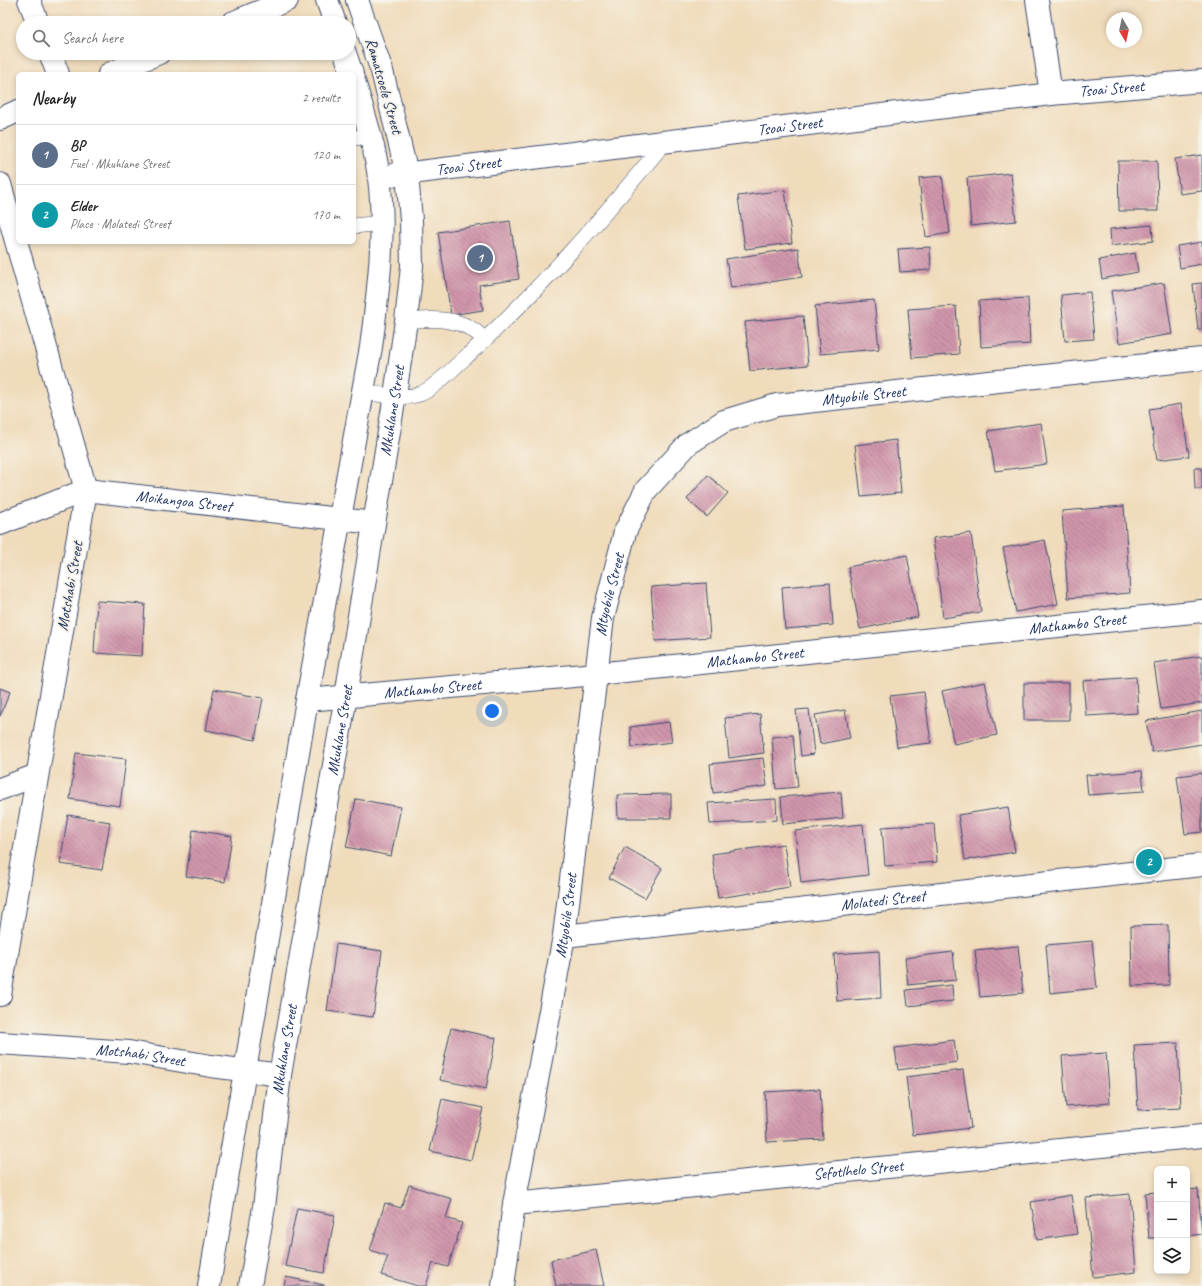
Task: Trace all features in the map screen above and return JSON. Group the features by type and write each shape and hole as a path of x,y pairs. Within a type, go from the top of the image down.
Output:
{"street":[{"path":"29,0 35,16"},
{"path":"249,16 287,0"},
{"path":"327,0 332,16"},
{"name":"Ramatsoele Street","path":"356,0 382,71 407,174"},
{"path":"1037,0 1051,94"},
{"path":"53,60 57,72"},
{"path":"113,72 142,60"},
{"name":"Ramatsoele Street","path":"347,60 351,72"},
{"name":"Tsoai Street","path":"379,177 1051,94 1202,81"},
{"name":"Ramatsoele Street","path":"356,95 362,137 379,177"},
{"path":"0,119 16,112"},
{"name":"Mkuhlane Street","path":"250,1286 264,1207 280,1075 346,696 406,321 412,266 411,220 407,174"},
{"name":"Mkuhlane Street","path":"209,1286 307,700 378,294 381,223 379,177"},
{"name":"Motshabi Street","path":"0,184 16,241"},
{"name":"Motshabi Street","path":"0,995 86,490 17,244"},
{"name":"Mtyobile Street","path":"503,1286 514,1204 564,936 603,618 625,532 646,490 688,444 724,420 777,405 1202,359"},
{"name":"Moikangoa Street","path":"0,524 86,490 374,523"},
{"name":"Mathambo Street","path":"307,700 596,674 1202,611"},
{"path":"0,789 37,775"},
{"name":"Molatedi Street","path":"564,936 1202,865"},
{"name":"Motshabi Street","path":"0,1043 129,1052 211,1066 245,1069 280,1075"},
{"name":"Sefotlhelo Street","path":"514,1204 1202,1136"}],"lane":[{"path":"362,392 408,397 421,393 442,378 484,340 580,242 665,142"},
{"path":"356,226 381,223"},
{"path":"406,321 423,320 456,322 475,331 484,340"}],"building":[{"path":"1202,155 1202,191 1180,194 1175,159"},
{"path":"1118,161 1157,161 1158,211 1119,211"},
{"path":"1011,173 1016,221 971,226 967,178"},
{"path":"942,176 950,233 926,237 919,178"},
{"path":"785,190 792,243 745,249 738,196"},
{"path":"510,221 519,279 479,285 483,310 451,315 438,232"},
{"path":"1152,225 1153,241 1111,246 1110,229"},
{"path":"1202,242 1202,264 1180,268 1177,246"},
{"path":"930,247 931,270 900,272 898,249"},
{"path":"798,248 802,277 731,288 726,259"},
{"path":"1135,253 1138,272 1102,279 1099,260"},
{"path":"1164,283 1172,334 1119,343 1111,291"},
{"path":"1202,283 1202,330 1198,330 1193,284"},
{"path":"1090,292 1094,339 1065,341 1061,295"},
{"path":"1028,298 1030,344 981,347 979,301"},
{"path":"874,300 879,349 820,354 815,306"},
{"path":"956,306 959,354 912,358 908,309"},
{"path":"803,316 808,365 750,371 745,322"},
{"path":"1181,404 1189,456 1157,460 1149,409"},
{"path":"1041,423 1047,464 995,471 988,431"},
{"path":"896,440 901,493 861,497 855,445"},
{"path":"1194,468 1202,468 1202,489 1195,489"},
{"path":"708,475 728,493 707,517 687,499"},
{"path":"1124,506 1130,593 1068,598 1062,511"},
{"path":"971,533 981,612 943,618 933,538"},
{"path":"1045,540 1058,604 1016,612 1003,548"},
{"path":"907,555 918,617 860,629 848,567"},
{"path":"706,583 710,637 655,641 651,587"},
{"path":"830,583 833,625 785,629 782,587"},
{"path":"97,601 145,604 142,656 94,653"},
{"path":"1202,656 1202,703 1161,709 1154,663"},
{"path":"1136,677 1138,713 1086,716 1083,681"},
{"path":"985,682 997,735 954,744 942,691"},
{"path":"1024,683 1069,683 1069,720 1024,720"},
{"path":"0,688 10,692 0,716"},
{"path":"214,689 263,698 255,740 206,730"},
{"path":"924,692 931,743 897,747 890,696"},
{"path":"809,709 814,754 801,756 796,710"},
{"path":"845,710 850,738 820,744 815,715"},
{"path":"1202,711 1202,744 1152,752 1146,721"},
{"path":"760,714 764,753 729,758 725,718"},
{"path":"669,722 672,742 632,747 630,727"},
{"path":"793,735 798,787 776,789 772,737"},
{"path":"76,753 126,759 120,806 70,799"},
{"path":"763,758 767,786 713,793 710,764"},
{"path":"1142,771 1144,791 1088,795 1086,775"},
{"path":"1202,773 1202,832 1185,834 1177,776"},
{"path":"841,792 843,818 783,824 781,797"},
{"path":"671,794 671,818 618,818 617,795"},
{"path":"356,799 401,807 391,856 346,847"},
{"path":"776,799 777,820 710,824 708,803"},
{"path":"1008,807 1015,852 965,860 958,815"},
{"path":"68,815 110,822 102,870 60,864"},
{"path":"863,824 868,875 801,883 795,831"},
{"path":"934,824 937,862 885,866 882,827"},
{"path":"193,830 232,836 225,882 186,876"},
{"path":"784,844 790,887 718,898 712,854"},
{"path":"625,847 662,868 645,898 609,878"},
{"path":"1168,925 1169,985 1132,986 1131,926"},
{"path":"1092,941 1097,988 1050,993 1046,945"},
{"path":"336,944 382,951 373,1017 327,1011"},
{"path":"1018,946 1023,993 980,997 975,950"},
{"path":"879,951 881,998 837,1001 834,954"},
{"path":"953,952 956,980 908,985 905,958"},
{"path":"952,985 953,1001 908,1006 906,990"},
{"path":"451,1028 496,1038 486,1089 440,1080"},
{"path":"954,1040 957,1062 898,1070 895,1048"},
{"path":"1178,1043 1181,1108 1138,1110 1134,1045"},
{"path":"1106,1053 1110,1103 1066,1107 1062,1056"},
{"path":"963,1070 971,1128 913,1135 906,1077"},
{"path":"820,1089 823,1139 767,1142 765,1092"},
{"path":"442,1099 483,1108 471,1160 430,1151"},
{"path":"409,1185 452,1199 446,1218 462,1223 448,1267 433,1263 426,1286 418,1286 381,1275 388,1256 370,1250 385,1203 401,1208"},
{"path":"1198,1189 1202,1234 1190,1236 1190,1202 1190,1190"},
{"path":"1154,1192 1154,1238 1149,1238 1145,1193"},
{"path":"1130,1194 1136,1272 1093,1277 1086,1198"},
{"path":"1071,1195 1077,1234 1037,1240 1031,1202"},
{"path":"297,1208 335,1215 324,1273 285,1266"},
{"path":"596,1250 604,1286 556,1286 551,1260"},
{"path":"286,1277 324,1285 324,1286 284,1286"}],"place":[{"name":"BP","path":"480,258"},
{"name":"Elder","path":"1149,862"}]}
